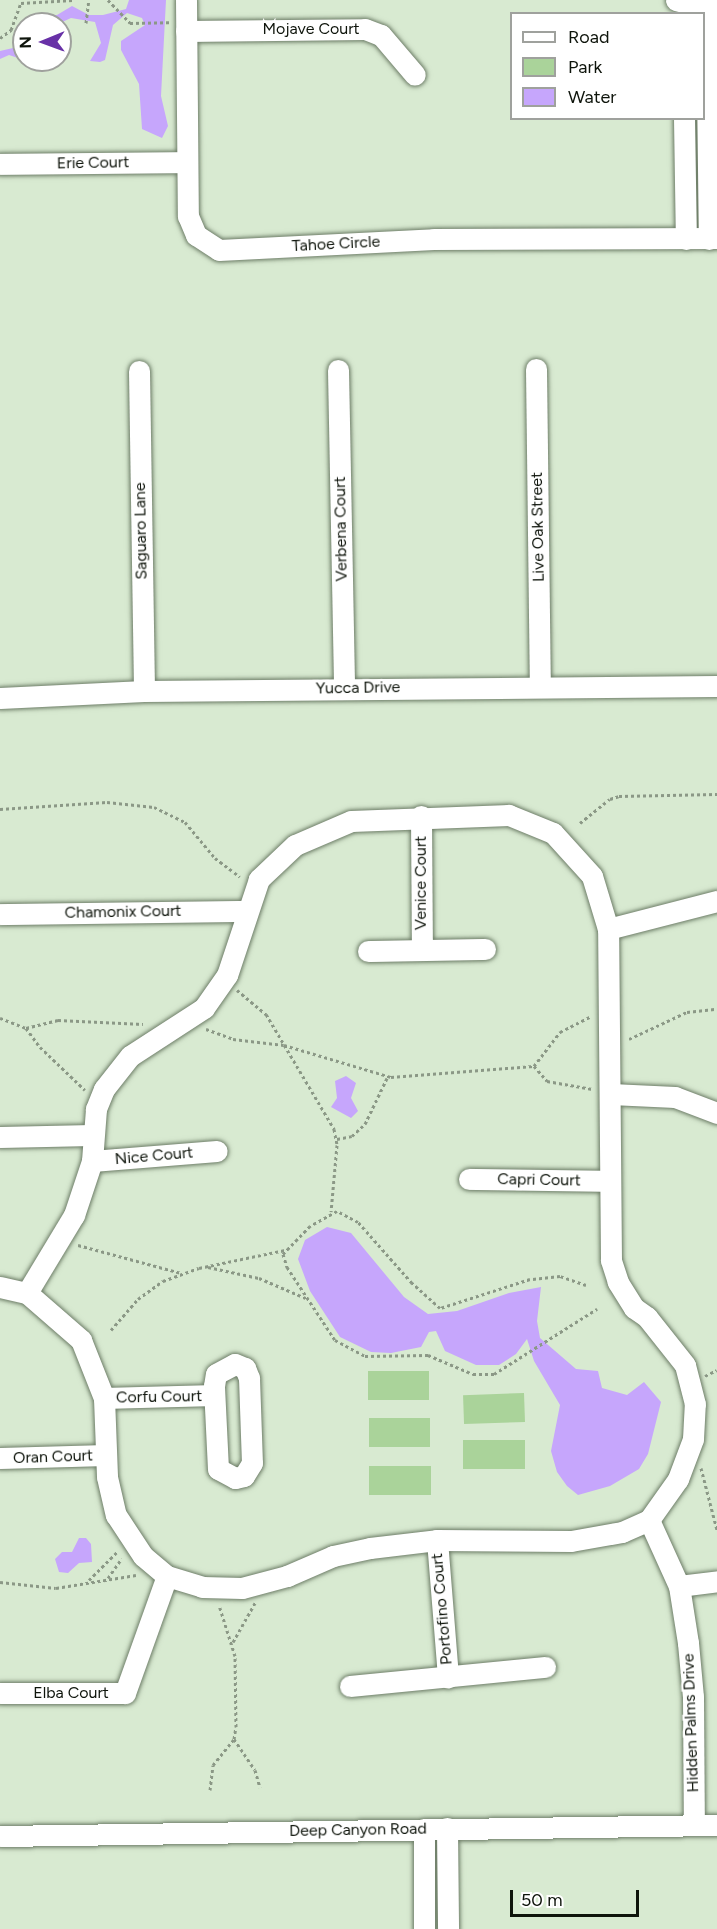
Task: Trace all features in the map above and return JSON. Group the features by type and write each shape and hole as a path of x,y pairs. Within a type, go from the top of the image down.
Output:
{"street":[{"name":"Tahoe Circle","path":"186,0 177,27 191,226 203,242 219,250 434,239 713,239"},
{"path":"680,6 712,3 713,239"},
{"name":"Mojave Court","path":"177,27 365,29 381,35 416,75"},
{"path":"684,120 686,239"},
{"name":"Erie Court","path":"0,164 187,162"},
{"name":"Live Oak Street","path":"536,369 540,685"},
{"name":"Verbena Court","path":"338,370 344,689"},
{"name":"Saguaro Lane","path":"139,371 144,691"},
{"name":"Yucca Drive","path":"0,698 144,691 540,685 717,686"},
{"path":"0,1287 27,1293 81,1340 104,1398 110,1496 116,1515 143,1556 167,1576 202,1587 242,1588 287,1576 333,1556 437,1540 571,1541 622,1532 649,1520 678,1479 693,1439 695,1404 685,1365 647,1317 634,1308 618,1282 609,1238 609,1181 602,1092 608,929 592,876 553,833 509,815 421,816 351,821 295,845 259,879 246,911 227,975 204,1008 130,1056 116,1071 96,1109 92,1135 92,1161 74,1215 27,1293"},
{"name":"Venice Court","path":"421,816 422,950"},
{"path":"608,929 717,902"},
{"name":"Chamonix Court","path":"0,914 246,911"},
{"name":"Venice Court","path":"368,951 485,949"},
{"path":"602,1092 675,1097 717,1113"},
{"path":"0,1137 92,1135"},
{"name":"Nice Court","path":"92,1161 217,1151"},
{"name":"Capri Court","path":"469,1179 609,1181"},
{"path":"234,1364 245,1368 249,1378 252,1463 244,1476 226,1476 218,1469 214,1395 216,1374 223,1367 234,1364"},
{"name":"Corfu Court","path":"104,1398 214,1395"},
{"name":"Oran Court","path":"0,1458 106,1455"},
{"name":"Hidden Palms Drive","path":"649,1520 679,1586 693,1697 694,1826"},
{"name":"Portofino Court","path":"437,1540 448,1678"},
{"name":"Elba Court","path":"0,1693 125,1693 167,1576"},
{"path":"679,1586 717,1581"},
{"name":"Portofino Court","path":"350,1686 545,1667"},
{"name":"Deep Canyon Road","path":"0,1836 717,1825"},
{"path":"447,1828 448,1929"},
{"path":"424,1829 424,1929"}],"path":[{"path":"0,38 11,30 21,3 74,0"},
{"path":"86,23 88,0"},
{"path":"108,0 115,5 126,21 177,27"},
{"path":"580,823 610,799 619,796 717,794"},
{"path":"0,809 107,802 154,807 184,822 215,858 242,879 240,883"},
{"path":"235,989 260,1007 282,1045 306,1078 337,1139 331,1212"},
{"path":"629,1039 687,1012 717,1010"},
{"path":"206,1029 233,1039 282,1045 387,1077 534,1066 560,1032 592,1016"},
{"path":"0,1018 26,1028 40,1047 86,1091"},
{"path":"26,1028 58,1020 149,1024"},
{"path":"534,1066 547,1081 602,1092"},
{"path":"337,1139 351,1136 365,1124 387,1077"},
{"path":"111,1330 149,1288 183,1273 286,1250 310,1226 331,1212 345,1213 358,1222 436,1307 451,1306 530,1279 560,1276 586,1284"},
{"path":"76,1244 183,1273"},
{"path":"286,1250 286,1267 298,1279 306,1298 335,1340 364,1356 428,1355 461,1370 484,1374 503,1371 555,1333 597,1309"},
{"path":"205,1267 260,1278 306,1298"},
{"path":"703,1378 717,1370"},
{"path":"701,1468 717,1530"},
{"path":"88,1581 119,1550"},
{"path":"108,1578 123,1556"},
{"path":"0,1582 42,1589 108,1578 141,1576"},
{"path":"232,1643 255,1603"},
{"path":"210,1790 213,1765 234,1739 237,1696 232,1643 218,1604"},
{"path":"234,1739 255,1770 260,1787"}],"green space":[{"path":"368,1371 429,1371 429,1400 368,1400"},
{"path":"524,1393 525,1422 464,1424 463,1395"},
{"path":"369,1418 430,1418 430,1447 369,1447"},
{"path":"463,1440 525,1440 525,1469 463,1469"},
{"path":"369,1466 431,1466 431,1495 369,1495"}],"water":[{"path":"129,0 166,0 161,96 168,126 162,138 142,129 139,84 121,50 121,41 145,25 142,18 127,13 113,25 105,60 100,62 90,61 101,43 95,22 72,18 72,12 62,12 72,6 89,15 103,15 126,9"},
{"path":"12,48 12,56 0,59 0,51"},
{"path":"346,1076 356,1083 351,1098 358,1111 351,1118 331,1107 337,1098 335,1081"},
{"path":"327,1227 351,1233 404,1297 428,1314 457,1311 509,1293 541,1287 537,1321 540,1338 576,1369 598,1371 602,1388 627,1395 644,1382 661,1402 648,1454 639,1469 610,1486 578,1495 567,1486 557,1472 551,1451 560,1405 534,1361 527,1339 516,1354 499,1365 476,1365 445,1351 436,1331 429,1332 421,1347 391,1353 371,1352 340,1337 310,1291 298,1259 305,1240"},
{"path":"79,1538 86,1538 91,1544 92,1562 79,1563 68,1573 59,1572 55,1559 62,1552 72,1552"}]}
